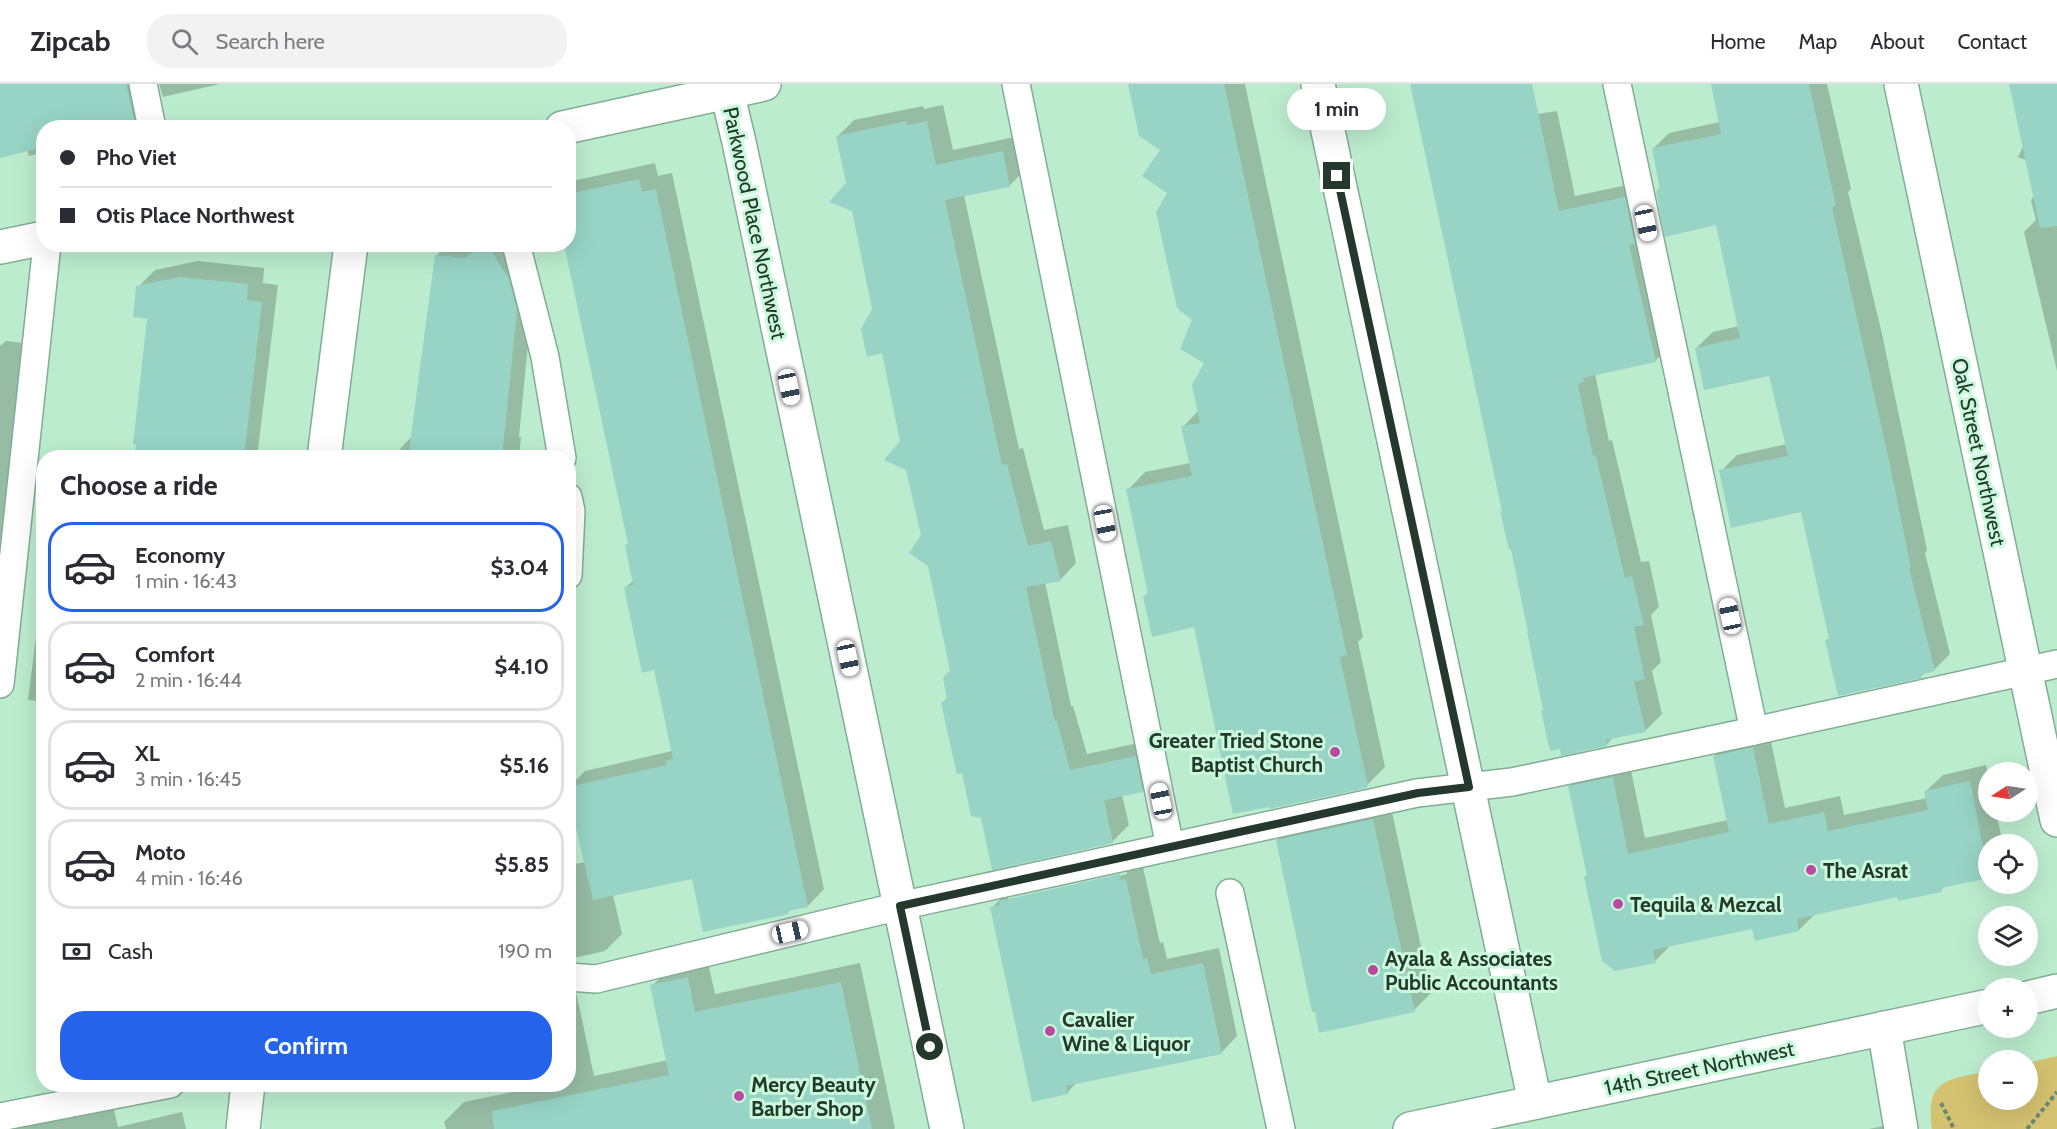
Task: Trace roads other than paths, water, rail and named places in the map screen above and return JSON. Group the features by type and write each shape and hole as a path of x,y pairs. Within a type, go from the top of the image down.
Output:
{"street":[{"path":"576,125 764,84"},
{"path":"1318,84 1535,1102"},
{"name":"Oak Street Northwest","path":"1901,84 2057,820"},
{"name":"Parkwood Place Northwest","path":"727,92 947,1129"},
{"path":"0,247 36,240"},
{"path":"325,450 350,252"},
{"path":"2038,996 2057,991"},
{"name":"14th Street Northwest","path":"1410,1129 1978,1008"},
{"path":"1884,1028 1900,1129"},
{"path":"243,1129 247,1092"}],"lane":[{"path":"143,84 150,120"},
{"path":"1016,84 1170,847"},
{"path":"1617,84 1754,731"},
{"path":"0,684 46,252"},
{"path":"518,252 545,357 561,450"},
{"path":"576,978 596,979 900,906 1418,793 1512,782 2057,664"},
{"path":"1230,892 1281,1129"},
{"path":"0,1117 129,1092"}],"place":[{"name":"Greater Tried Stone Baptist Church","path":"1335,752"},
{"name":"The Asrat","path":"1811,870"},
{"name":"Tequila & Mezcal","path":"1618,904"},
{"name":"Ayala & Associates Public Accountants","path":"1373,970"},
{"name":"Cavalier Wine & Liquor","path":"1050,1031"},
{"name":"Mercy Beauty Barber Shop","path":"739,1096"}]}
